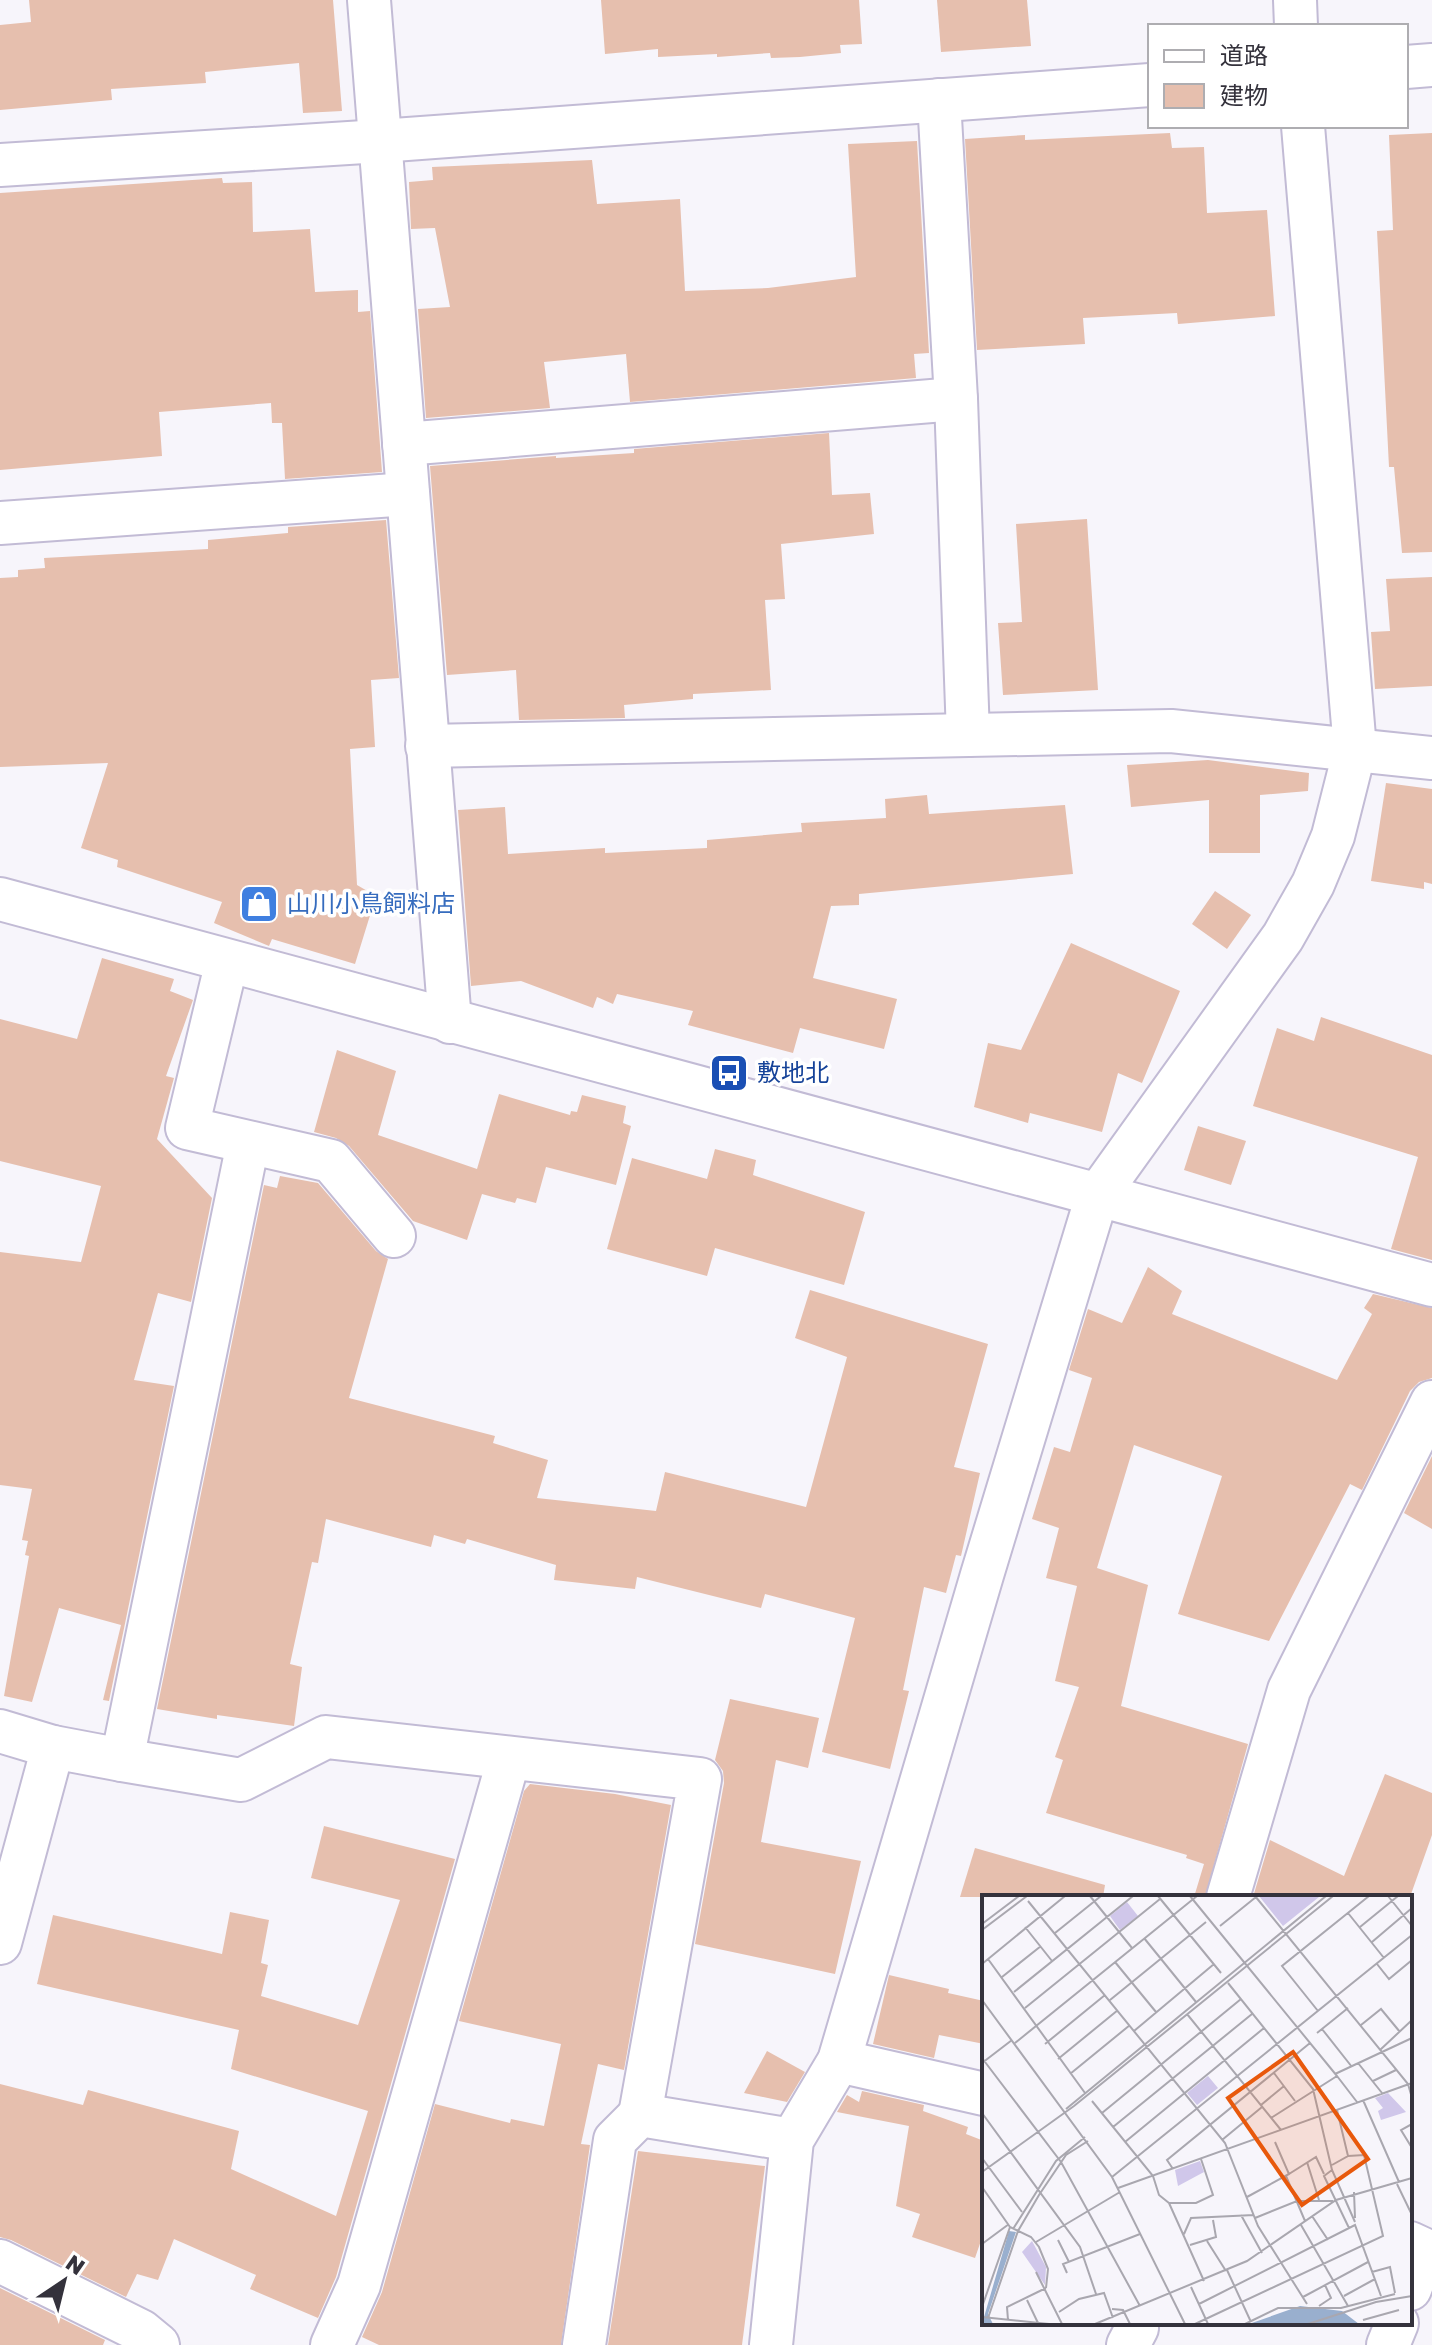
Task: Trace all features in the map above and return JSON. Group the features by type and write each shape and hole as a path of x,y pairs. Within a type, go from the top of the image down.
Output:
{"street":[{"path":"369,0 450,1022"},
{"path":"1295,0 1296,24"},
{"path":"1408,67 1432,65"},
{"path":"0,165 380,141 1148,85"},
{"path":"939,100 956,399 968,735"},
{"path":"771,2345 792,2140 839,2061 1097,1196 1283,937 1313,884 1333,836 1355,749 1303,128"},
{"path":"404,444 956,399"},
{"path":"0,523 408,494"},
{"path":"427,746 1171,731 1432,758"},
{"path":"0,899 1432,1285"},
{"path":"227,961 187,1128 331,1161 394,1236"},
{"path":"122,1760 248,1143"},
{"path":"1229,1895 1289,1690 1432,1402"},
{"path":"0,1731 53,1747 241,1780 326,1737 700,1779 640,2115 615,2140 584,2345"},
{"path":"0,1943 53,1747"},
{"path":"332,2345 359,2285 509,1758"},
{"path":"839,2061 982,2094"},
{"path":"640,2115 792,2140"},
{"path":"1412,2244 1425,2250 1412,2284"},
{"path":"0,2261 141,2331 158,2345"},
{"path":"1388,2345 1396,2325"}],"building":[{"path":"29,0 333,0 342,111 303,113 299,63 205,72 206,83 111,89 112,100 0,110 0,25 31,22"},
{"path":"601,0 859,0 862,44 840,45 841,53 800,57 771,58 770,53 658,57 658,49 605,54"},
{"path":"937,0 1027,0 1031,46 941,52"},
{"path":"1170,133 1172,148 1204,147 1207,213 1267,210 1275,316 1178,324 1177,313 1083,318 1085,344 977,350 965,139 1025,135 1025,140"},
{"path":"1432,133 1432,552 1402,553 1394,467 1389,467 1377,231 1393,230 1389,135"},
{"path":"917,141 929,353 914,354 916,378 630,402 626,354 544,362 550,408 426,418 418,309 450,307 435,228 411,229 409,182 433,180 432,167 592,160 597,204 680,199 685,291 768,288 856,277 848,144"},
{"path":"222,178 223,183 252,182 253,232 310,229 315,292 358,290 358,312 370,311 382,472 285,479 282,423 272,423 271,403 159,412 162,456 0,470 0,193"},
{"path":"829,433 832,495 870,493 874,534 781,544 785,599 765,600 771,690 693,694 693,699 624,705 625,718 519,720 516,670 447,675 430,466 634,453 634,449"},
{"path":"1087,519 1098,690 1003,695 998,623 1022,622 1016,524"},
{"path":"386,520 399,678 371,680 375,747 350,749 357,885 376,896 355,964 272,939 269,946 214,923 222,902 117,867 118,860 81,848 108,763 0,767 0,578 18,577 18,570 45,568 44,558 208,549 208,540 288,533 288,527"},
{"path":"1432,577 1432,686 1375,689 1371,632 1390,631 1386,579"},
{"path":"1208,760 1309,773 1308,791 1260,795 1260,853 1209,853 1209,800 1131,807 1127,765"},
{"path":"1386,783 1432,789 1432,884 1424,882 1424,889 1371,881"},
{"path":"927,795 929,814 1065,805 1073,874 859,894 859,905 831,906 813,978 897,999 884,1049 800,1028 793,1053 688,1025 693,1011 617,994 613,1004 597,997 593,1008 521,981 471,986 458,810 505,807 508,854 605,848 605,853 707,848 707,840 802,832 801,823 886,818 885,799"},
{"path":"1215,891 1251,915 1227,949 1192,924"},
{"path":"1071,943 1180,991 1142,1083 1118,1073 1102,1132 1030,1113 1028,1123 974,1107 988,1043 1021,1050"},
{"path":"102,958 174,979 170,991 193,1000 166,1076 174,1078 157,1139 212,1198 191,1302 158,1293 134,1380 174,1386 109,1701 103,1700 121,1625 59,1608 32,1702 4,1696 29,1556 25,1555 28,1541 22,1540 32,1489 0,1485 0,1252 81,1262 101,1186 0,1161 0,1019 77,1039"},
{"path":"1321,1017 1432,1055 1432,1260 1391,1249 1418,1157 1253,1106 1277,1028 1314,1041"},
{"path":"337,1050 396,1071 378,1135 477,1169 499,1094 570,1115 571,1111 577,1112 582,1095 626,1106 623,1123 631,1126 616,1185 546,1167 536,1203 517,1198 515,1203 482,1194 467,1240 413,1221 349,1146 336,1138 314,1132"},
{"path":"1198,1126 1246,1141 1231,1185 1184,1170"},
{"path":"715,1149 756,1160 753,1175 865,1212 844,1285 715,1248 707,1276 607,1249 632,1158 707,1179"},
{"path":"280,1176 318,1183 376,1251 388,1259 349,1398 495,1436 493,1443 548,1460 537,1498 656,1511 665,1472 806,1507 847,1357 795,1338 810,1290 988,1344 954,1467 980,1473 961,1556 956,1555 946,1593 924,1587 903,1690 909,1691 890,1769 822,1752 855,1618 765,1594 761,1608 637,1577 635,1589 554,1580 556,1565 467,1539 465,1544 434,1535 431,1547 326,1519 318,1563 312,1562 290,1664 302,1667 294,1726 217,1715 217,1719 157,1709 264,1185 277,1188"},
{"path":"1148,1267 1182,1291 1172,1314 1337,1380 1372,1314 1364,1308 1373,1294 1432,1308 1432,1378 1419,1382 1410,1391 1362,1490 1350,1484 1269,1641 1178,1614 1222,1476 1134,1445 1097,1568 1148,1585 1121,1706 1248,1744 1206,1895 1195,1895 1204,1864 1186,1858 1187,1855 1046,1813 1063,1760 1055,1757 1079,1687 1055,1681 1077,1586 1046,1578 1059,1528 1032,1519 1054,1447 1070,1452 1092,1378 1069,1370 1088,1309 1122,1323"},
{"path":"1432,1456 1432,1529 1404,1513"},
{"path":"730,1699 819,1718 808,1768 776,1760 761,1842 861,1861 835,1974 695,1944 724,1783 723,1771 715,1760"},
{"path":"1385,1774 1432,1793 1432,1835 1411,1895 1254,1895 1270,1840 1344,1876"},
{"path":"530,1784 615,1794 671,1805 624,2070 598,2064 581,2144 590,2145 561,2345 379,2345 362,2337 382,2292 435,2104 510,2123 511,2119 544,2126 561,2044 459,2021 524,1791"},
{"path":"324,1826 455,1859 336,2277 318,2318 250,2289 256,2275 174,2239 158,2280 137,2274 126,2297 0,2237 0,2084 83,2105 88,2090 239,2131 231,2169 336,2216 368,2111 231,2069 239,2030 37,1984 53,1915 222,1954 230,1912 269,1920 261,1963 268,1965 261,1996 358,2025 400,1900 311,1878"},
{"path":"975,1848 1105,1885 1103,1895 960,1897"},
{"path":"889,1975 982,2001 982,2044 939,2035 934,2058 873,2044"},
{"path":"767,2051 805,2072 787,2102 744,2093"},
{"path":"862,2091 924,2105 923,2111 968,2127 966,2134 982,2140 982,2238 975,2258 912,2237 920,2214 896,2206 909,2126 837,2112 847,2095 859,2102"},
{"path":"638,2151 765,2166 742,2345 608,2345"},
{"path":"0,2288 105,2340 103,2345 0,2345"}],"place":[{"name":"山川小鳥飼料店","path":"259,904"},
{"name":"敷地北","path":"729,1073"}]}
